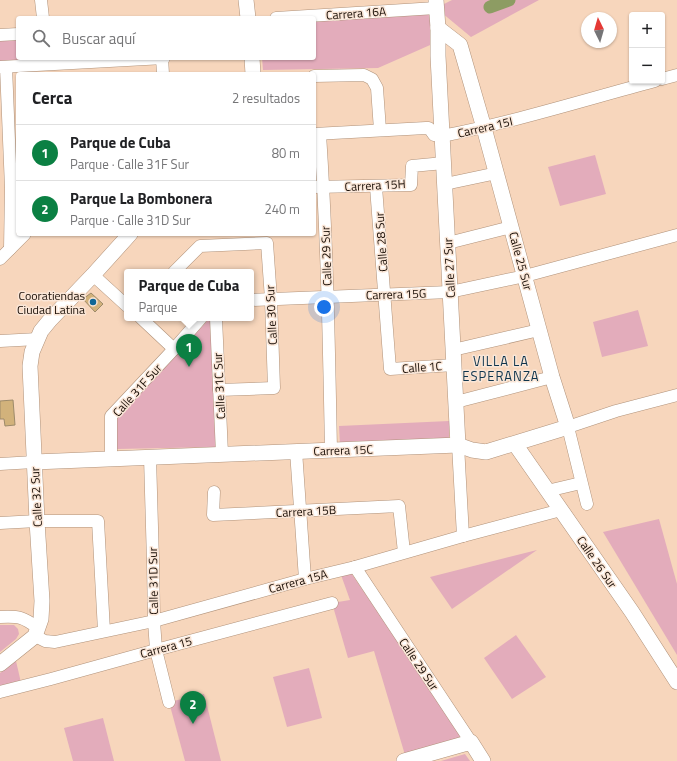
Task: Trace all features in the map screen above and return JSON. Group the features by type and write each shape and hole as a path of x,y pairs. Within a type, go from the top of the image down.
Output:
{"street":[{"path":"41,0 43,16"},
{"path":"246,0 248,16"},
{"name":"Carrera 16A","path":"299,16 436,4"},
{"name":"Calle 27 Sur","path":"436,4 463,536"},
{"name":"Calle 25 Sur","path":"438,28 460,45 512,227 552,377 568,427 587,504"},
{"path":"0,35 16,34"},
{"path":"10,249 5,216 14,188 3,67 127,60"},
{"path":"163,60 163,72"},
{"path":"252,60 253,72"},
{"path":"316,76 364,75 372,79 377,88 380,130"},
{"path":"665,78 677,75"},
{"name":"Carrera 15I","path":"317,134 429,128 434,135 442,136 484,128 645,84"},
{"name":"Calle 29 Sur","path":"317,134 319,187 328,297 332,450"},
{"name":"Carrera 15H","path":"319,187 376,187 411,185 412,166 444,163"},
{"path":"445,184 497,173"},
{"name":"Calle 28 Sur","path":"376,187 390,369"},
{"path":"448,244 512,227"},
{"name":"Carrera 15G","path":"254,300 450,292 525,276 677,235"},
{"path":"0,259 23,236"},
{"name":"Calle 32 Sur","path":"37,632 41,619 42,601 30,366 32,352 41,332 50,320 128,236"},
{"name":"Calle 30 Sur","path":"177,269 200,246 267,243 271,299 274,388 219,390"},
{"path":"93,275 124,303"},
{"path":"144,321 174,349"},
{"name":"Calle 31F Sur","path":"111,459 111,416 198,321"},
{"name":"Calle 31C Sur","path":"216,321 222,454"},
{"name":"Calle 1C","path":"390,369 453,357 540,330"},
{"path":"0,341 38,339"},
{"path":"456,402 552,377"},
{"name":"Carrera 15C","path":"0,464 458,445 472,450 486,452 616,411 677,396"},
{"name":"Calle 26 Sur","path":"515,444 632,612 677,682"},
{"path":"296,452 305,579"},
{"name":"Calle 31D Sur","path":"150,458 156,650 169,702"},
{"path":"547,491 581,483"},
{"name":"Carrera 15B","path":"214,492 213,515 399,506 404,552"},
{"name":"Carrera 15A","path":"0,617 19,617 30,622 46,641 55,642 154,621 561,510"},
{"path":"0,523 98,521 104,631"},
{"name":"Calle 29 Sur","path":"355,567 483,761"},
{"name":"Carrera 15","path":"0,692 332,603"},
{"path":"0,664 37,632"},
{"path":"404,761 471,742"}],"shaded area":[{"path":"452,0 539,0 471,37 436,8"},
{"path":"436,8 437,42 378,68 263,70 262,60 316,60 316,18"},
{"path":"16,38 16,60 127,60 0,67 0,39"},
{"path":"595,155 606,194 560,206 548,167"},
{"path":"638,310 648,346 602,357 593,322"},
{"path":"207,321 212,321 216,447 117,449 115,419"},
{"path":"449,421 449,440 340,445 339,426"},
{"path":"659,519 677,584 677,655 603,532"},
{"path":"537,550 452,609 430,577"},
{"path":"351,573 464,738 405,755 374,651 348,658 332,603 350,600 341,575"},
{"path":"0,625 14,625 18,629 19,634 16,639 0,652"},
{"path":"516,635 546,677 512,699 484,658"},
{"path":"16,661 22,687 0,691 0,673"},
{"path":"309,668 322,718 287,727 273,677"},
{"path":"204,694 221,761 185,761 169,702"},
{"path":"103,718 114,761 73,761 64,728"},
{"path":"465,754 470,761 441,761"}],"building":[{"name":"Cooratiendas Ciudad Latina","path":"91,293 103,304 95,312 83,299"},
{"path":"13,400 15,425 5,426 4,419 0,419 0,401"}],"waterway":[{"path":"490,7 509,0"}],"place":[{"name":"Cooratiendas Ciudad Latina","path":"93,302"},
{"name":"Parque de Cuba","path":"189,367"},
{"name":"Parque La Bombonera","path":"193,724"}],"district":[{"name":"VILLA LA ESPERANZA","path":"501,368"}]}
